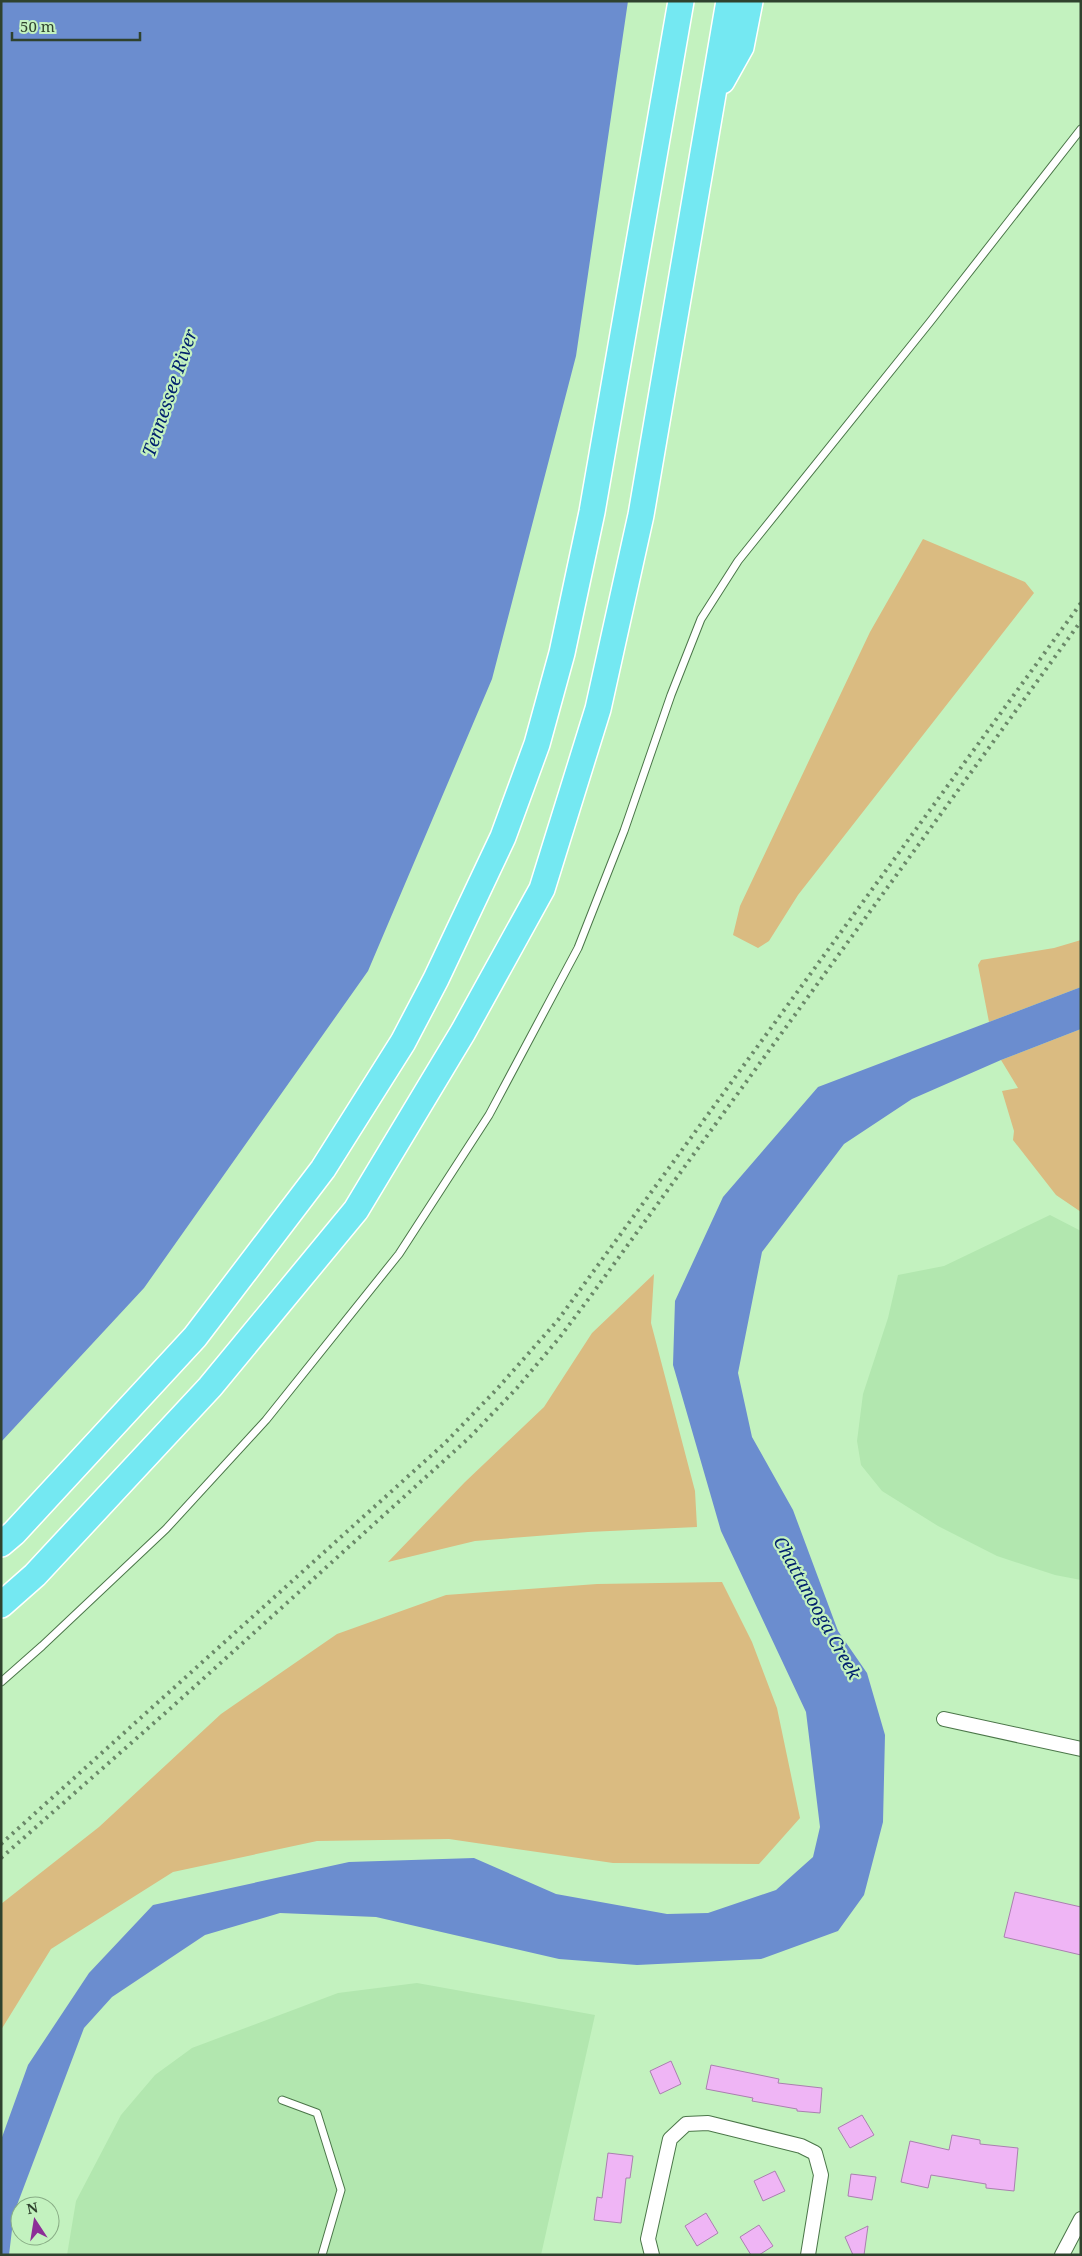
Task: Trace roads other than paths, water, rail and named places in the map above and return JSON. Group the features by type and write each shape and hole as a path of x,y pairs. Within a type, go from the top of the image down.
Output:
{"highway":[{"path":"1,1544 14,1533 195,1337 323,1169 404,1042 503,837 537,744 562,653 592,512 681,1"},
{"path":"1,1605 36,1575 210,1387 356,1210 463,1032 542,889 598,708 641,515 729,1"},
{"path":"712,99 741,47 750,1"}],"street":[{"path":"944,1719 1081,1749"},
{"path":"652,2255 648,2239 670,2139 686,2124 708,2122 801,2146 815,2153 821,2175 808,2255"},
{"path":"1062,2255 1081,2219"}],"lane":[{"path":"1,1682 166,1529 266,1420 399,1254 489,1115 578,948 624,831 671,695 701,619 738,560 930,322 1081,129"},
{"path":"282,2100 317,2113 341,2190 322,2255"}],"water":[{"name":"Tennessee River","path":"1,1 628,1 576,356 492,679 368,971 144,1288 1,1442"},
{"name":"Chattanooga Creek","path":"1081,987 1081,1029 1001,1060 912,1099 844,1144 762,1252 738,1373 752,1437 793,1510 838,1631 867,1673 885,1735 883,1822 864,1895 838,1931 761,1959 637,1965 559,1959 376,1917 280,1913 205,1935 112,1997 84,2028 20,2196 10,2196 9,2255 1,2255 1,2140 28,2065 89,1973 153,1905 349,1862 474,1858 556,1894 667,1914 708,1913 776,1890 813,1857 820,1827 806,1712 721,1531 673,1365 675,1301 723,1197 818,1087"}],"railway":[{"path":"1,1844 445,1443 497,1389 558,1320 1081,603"},
{"path":"1,1858 172,1707 469,1438 517,1388 560,1337 590,1297 1081,621"}]}
